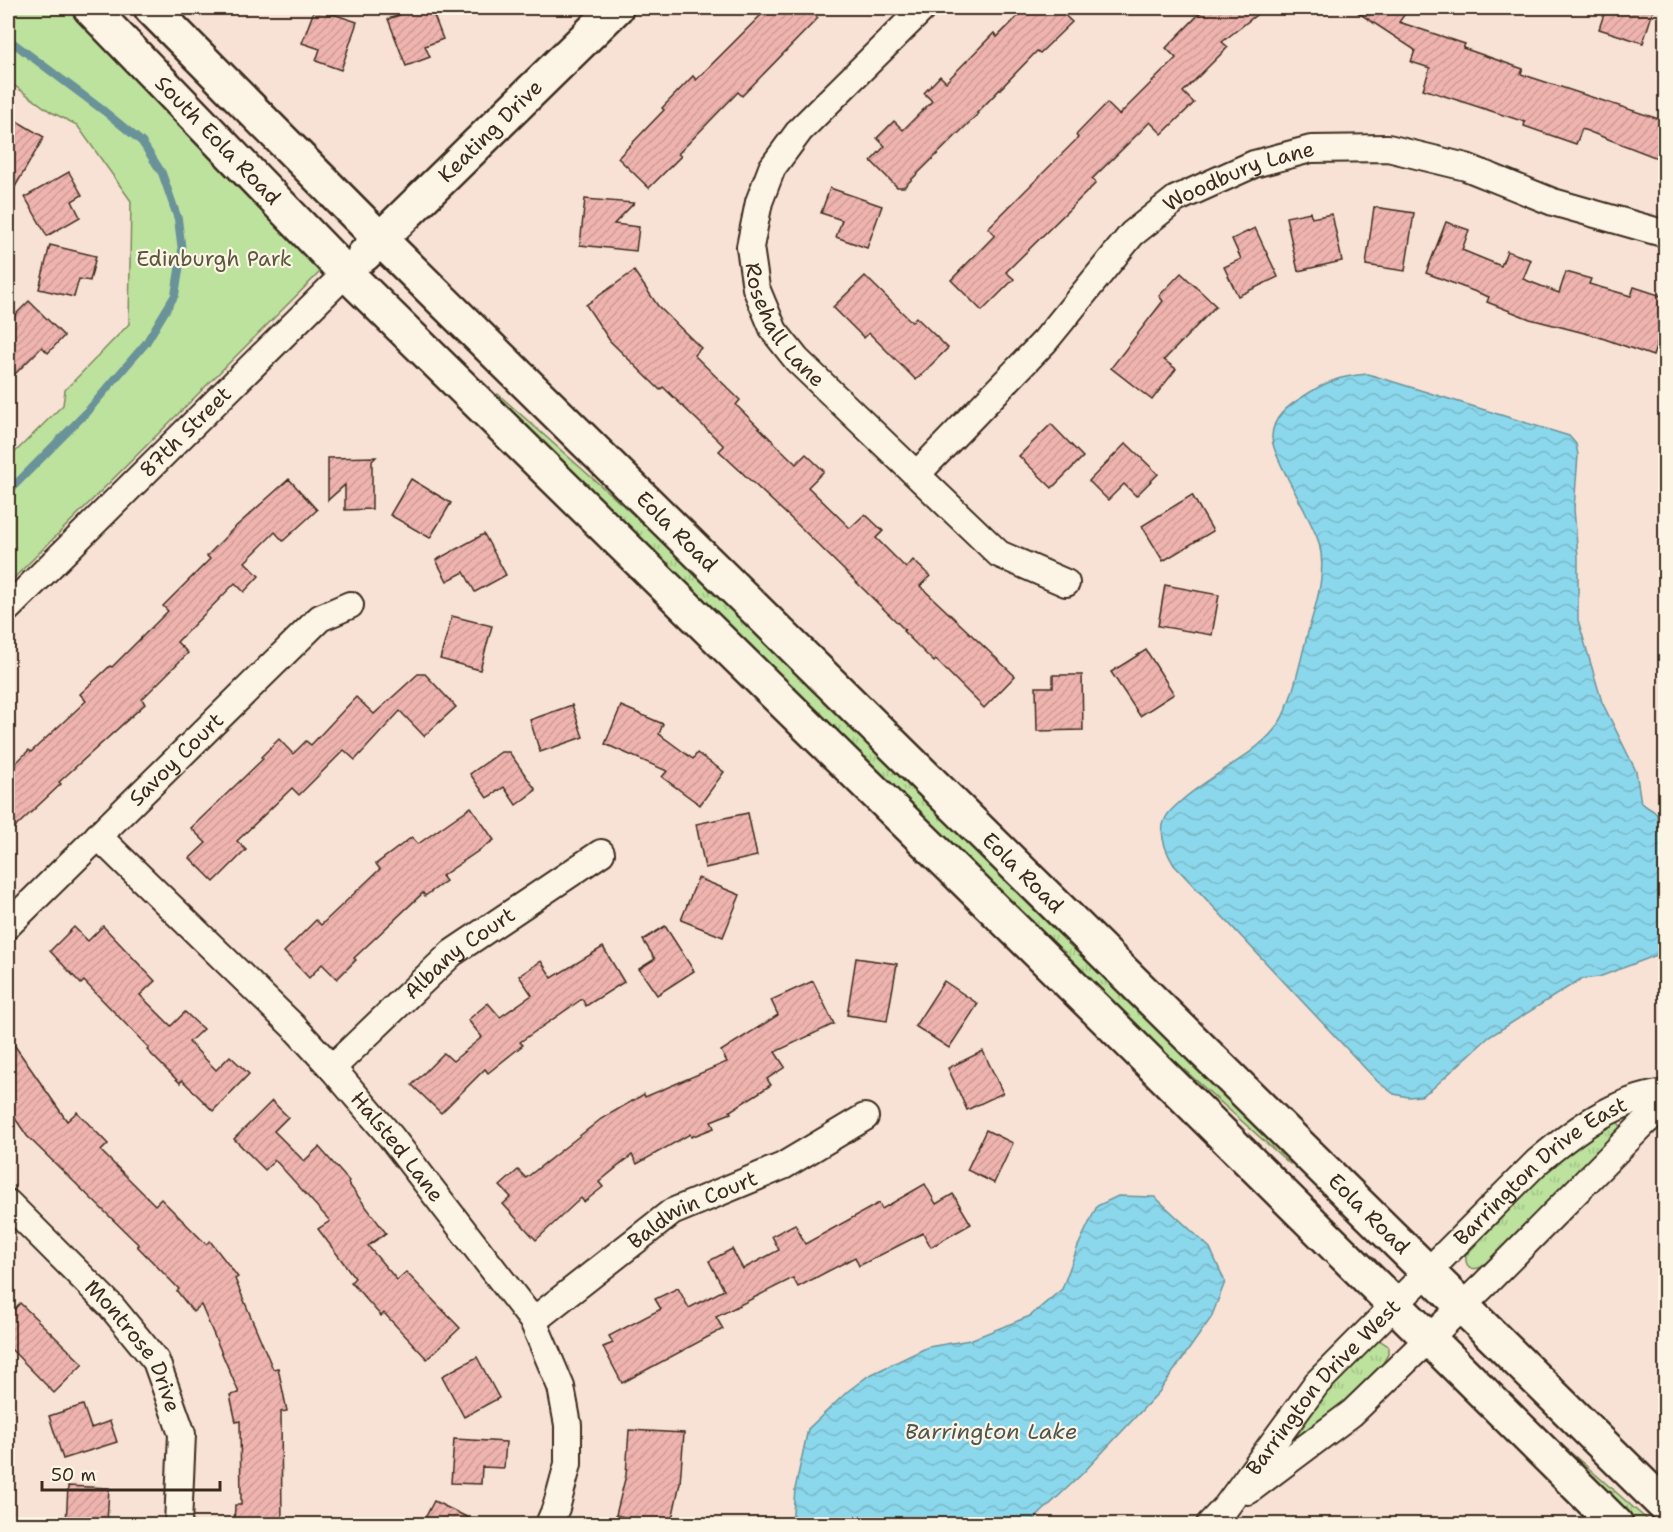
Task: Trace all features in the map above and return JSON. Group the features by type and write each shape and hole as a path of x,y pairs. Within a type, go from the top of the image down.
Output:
{"street":[{"name":"South Eola Road","path":"90,8 363,256"},
{"path":"151,8 363,256 1394,1305 1616,1524"},
{"name":"Keating Drive","path":"363,256 616,8"},
{"name":"Rosehall Lane","path":"923,8 800,129 772,168 757,210 750,247 756,288 774,331 798,360 999,554 1066,584"},
{"name":"Woodbury Lane","path":"917,474 1045,341 1132,234 1176,198 1254,164 1311,150 1388,148 1466,167 1553,202 1665,234"},
{"name":"87th Street","path":"8,608 363,256"},
{"name":"Eola Road","path":"363,256 1429,1273 1665,1507"},
{"name":"Savoy Court","path":"8,925 320,618 350,605"},
{"name":"Halsted Lane","path":"98,836 332,1068 391,1137 533,1321 561,1387 568,1425 568,1464 556,1508 549,1524"},
{"name":"Albany Court","path":"332,1068 452,953 601,853"},
{"name":"Barrington Drive East","path":"1429,1273 1538,1162 1573,1132 1610,1110 1644,1095 1665,1093"},
{"name":"Barrington Drive East","path":"1462,1306 1645,1122 1665,1105"},
{"name":"Baldwin Court","path":"533,1321 672,1212 783,1166 865,1117"},
{"name":"Montrose Drive","path":"8,1203 111,1306 156,1360 182,1434 178,1524"},
{"name":"Barrington Drive West","path":"1218,1516 1317,1383 1429,1273"},
{"name":"Barrington Drive West","path":"1218,1516 1352,1413 1462,1306"}],"green space":[{"name":"Edinburgh Park","path":"8,8 92,8 328,262 8,584 8,459 63,405 65,390 129,324 131,201 77,125 51,112 8,81"},
{"path":"498,394 664,542 1293,1160 1290,1164 1116,1009 494,397"},
{"path":"1618,1121 1621,1129 1489,1263 1480,1268 1467,1265 1466,1255 1537,1181 1576,1147"},
{"path":"1378,1339 1388,1346 1388,1354 1382,1365 1340,1406 1283,1448 1321,1387"},
{"path":"1560,1443 1652,1524 1637,1524 1557,1445"}],"water":[{"path":"1368,374 1569,436 1576,444 1578,455 1574,509 1578,557 1578,620 1602,702 1636,771 1641,803 1655,812 1665,826 1665,952 1599,977 1581,979 1489,1037 1432,1089 1421,1096 1408,1097 1394,1094 1378,1082 1174,865 1166,849 1162,831 1169,812 1203,784 1265,740 1286,710 1295,684 1320,588 1322,565 1315,532 1273,445 1272,436 1275,423 1286,409 1318,388 1340,378"},
{"name":"Barrington Lake","path":"1118,1196 1155,1197 1210,1248 1225,1282 1211,1318 1159,1392 1082,1474 1029,1524 792,1524 795,1489 808,1429 848,1391 868,1376 928,1347 970,1340 1030,1316 1062,1289 1078,1246 1097,1206"}],"building":[{"path":"315,8 357,22 341,70 316,61 320,49 302,43"},
{"path":"419,8 431,8 443,39 425,46 430,57 406,66 388,19"},
{"path":"768,8 807,8 818,18 742,96 738,92 678,154 681,156 649,188 618,158 693,76 696,80"},
{"path":"1026,8 1057,8 1072,22 1040,53 1037,51 978,114 904,187 897,187 871,161 885,146 877,138 894,121 903,130 932,101 924,93 940,76 946,82 994,33 997,37"},
{"path":"1205,8 1265,8 1222,42 1228,47 1183,92 1194,103 1162,134 1150,122 1092,179 1096,183 1006,272 1014,279 982,311 951,280 995,235 988,228 1078,138 1076,135 1107,103 1119,115 1176,58 1166,48"},
{"path":"1351,8 1409,8 1399,22 1465,44 1463,48 1523,69 1521,74 1665,121 1665,161 1582,129 1576,144 1524,126 1525,122 1423,89 1430,68 1411,62 1415,50"},
{"path":"1606,8 1654,8 1643,43 1599,29"},
{"path":"8,116 44,137 8,199"},
{"path":"69,172 82,195 72,201 80,217 47,236 25,197"},
{"path":"830,188 882,206 867,248 836,237 842,220 821,213"},
{"path":"585,199 634,203 614,224 639,227 636,251 580,245"},
{"path":"1374,207 1414,213 1405,271 1366,265"},
{"path":"1310,212 1312,218 1332,214 1342,261 1298,271 1286,217"},
{"path":"1446,222 1469,230 1462,250 1501,266 1507,251 1531,260 1523,279 1559,293 1566,272 1591,279 1589,284 1631,296 1634,287 1665,297 1665,320 1653,356 1596,336 1530,319 1487,302 1489,297 1426,273"},
{"path":"1255,228 1278,277 1238,296 1224,267 1241,259 1232,239"},
{"path":"50,245 96,256 90,281 79,279 74,297 39,289"},
{"path":"634,271 658,306 701,348 694,355 740,400 736,405 796,464 806,454 824,471 808,487 850,528 865,514 883,531 876,538 906,568 913,560 930,576 920,586 1015,676 984,708 936,660 934,662 903,631 905,630 798,525 719,451 724,446 663,387 660,390 610,341 586,305"},
{"path":"1181,273 1216,306 1164,360 1176,369 1152,400 1111,368 1163,301 1159,296"},
{"path":"865,276 912,322 916,317 948,348 916,380 869,333 864,338 833,307"},
{"path":"29,301 64,336 48,353 42,347 8,381 8,322"},
{"path":"1051,424 1083,457 1052,488 1019,456"},
{"path":"1126,443 1158,474 1136,496 1124,484 1108,500 1089,481"},
{"path":"376,457 372,461 372,509 345,510 345,485 328,500 328,458"},
{"path":"289,479 317,510 283,541 275,532 245,562 259,576 244,592 235,583 177,642 188,653 142,699 145,704 59,782 61,784 8,834 8,771 86,701 80,694 110,666 112,667 168,611 163,606 210,559 207,556 233,529"},
{"path":"411,479 451,503 430,538 390,515"},
{"path":"1192,495 1213,531 1163,561 1142,526"},
{"path":"484,534 506,575 475,592 464,572 447,581 436,560"},
{"path":"1165,585 1219,595 1212,635 1158,626"},
{"path":"452,616 492,626 480,670 440,659"},
{"path":"1146,650 1174,694 1140,716 1111,672"},
{"path":"418,674 425,674 456,707 424,736 400,711 355,760 344,750 299,795 292,788 237,841 246,850 214,882 190,858 206,843 191,828 263,759 261,757 279,739 293,754 306,741 311,745 356,697 374,714"},
{"path":"1053,675 1082,675 1083,730 1037,731 1036,687 1053,687"},
{"path":"572,705 583,737 540,752 530,720"},
{"path":"621,706 663,724 659,734 693,759 697,753 724,772 700,805 662,777 667,771 605,744"},
{"path":"501,752 509,752 536,790 516,805 504,787 487,798 470,774"},
{"path":"471,807 494,840 442,876 446,881 425,896 423,893 354,958 356,960 337,979 322,964 309,978 284,952 316,920 321,925 380,869 376,864 412,837 418,844"},
{"path":"748,813 757,856 705,868 696,824"},
{"path":"698,878 740,895 723,937 681,920"},
{"path":"103,926 155,981 140,995 171,1026 185,1012 203,1029 189,1042 216,1070 230,1056 249,1074 213,1111 182,1080 180,1083 84,981 81,984 50,951 74,927 88,941"},
{"path":"665,926 694,971 657,995 639,969 655,959 643,940"},
{"path":"603,947 624,982 586,1006 582,999 520,1042 523,1045 488,1073 485,1069 441,1113 412,1085 444,1053 453,1061 482,1037 468,1020 488,1003 500,1017 532,995 519,976 541,961 552,978"},
{"path":"856,958 897,964 887,1021 847,1015"},
{"path":"813,981 834,1024 775,1052 785,1067 767,1079 771,1085 730,1111 731,1113 711,1121 714,1128 691,1137 690,1134 637,1164 632,1155 599,1182 603,1187 584,1202 581,1198 536,1240 503,1204 511,1197 500,1186 518,1170 526,1178 601,1119 644,1094 645,1097 727,1062 721,1051 778,1015 771,1000"},
{"path":"944,981 978,1004 949,1048 915,1026"},
{"path":"8,1036 67,1121 77,1112 108,1144 101,1151 155,1205 161,1199 206,1244 210,1241 238,1277 235,1279 273,1369 278,1368 287,1411 281,1412 282,1524 234,1524 235,1505 241,1505 240,1421 236,1422 230,1395 239,1393 201,1305 193,1312 177,1291 179,1289 137,1246 139,1245 27,1136 8,1108"},
{"path":"983,1051 1003,1093 967,1110 948,1068"},
{"path":"272,1101 288,1117 274,1131 304,1161 319,1147 349,1181 348,1183 386,1233 368,1246 397,1280 406,1272 460,1328 427,1359 384,1313 381,1316 351,1282 355,1278 318,1229 330,1221 275,1160 265,1170 234,1139"},
{"path":"986,1130 1013,1143 994,1183 967,1170"},
{"path":"925,1184 936,1204 953,1194 971,1224 931,1247 923,1233 859,1266 855,1257 798,1287 793,1278 716,1317 723,1329 622,1383 603,1347 613,1343 609,1336 661,1309 655,1299 678,1288 689,1308 724,1290 709,1261 732,1249 743,1269 779,1250 772,1236 795,1224 805,1244 879,1203 882,1209"},
{"path":"20,1303 83,1364 54,1393 8,1346 8,1316"},
{"path":"477,1357 499,1398 464,1417 442,1376"},
{"path":"83,1405 91,1428 110,1421 117,1442 63,1459 49,1416"},
{"path":"629,1430 684,1433 680,1483 671,1524 637,1524 638,1520 616,1515 626,1475"},
{"path":"454,1439 506,1442 504,1468 482,1467 481,1484 451,1483"},
{"path":"68,1486 109,1488 107,1524 66,1524"},
{"path":"434,1501 481,1524 422,1524"}],"waterway":[{"path":"8,39 142,142 162,173 178,219 182,251 175,295 146,343 85,414 8,492"}]}
